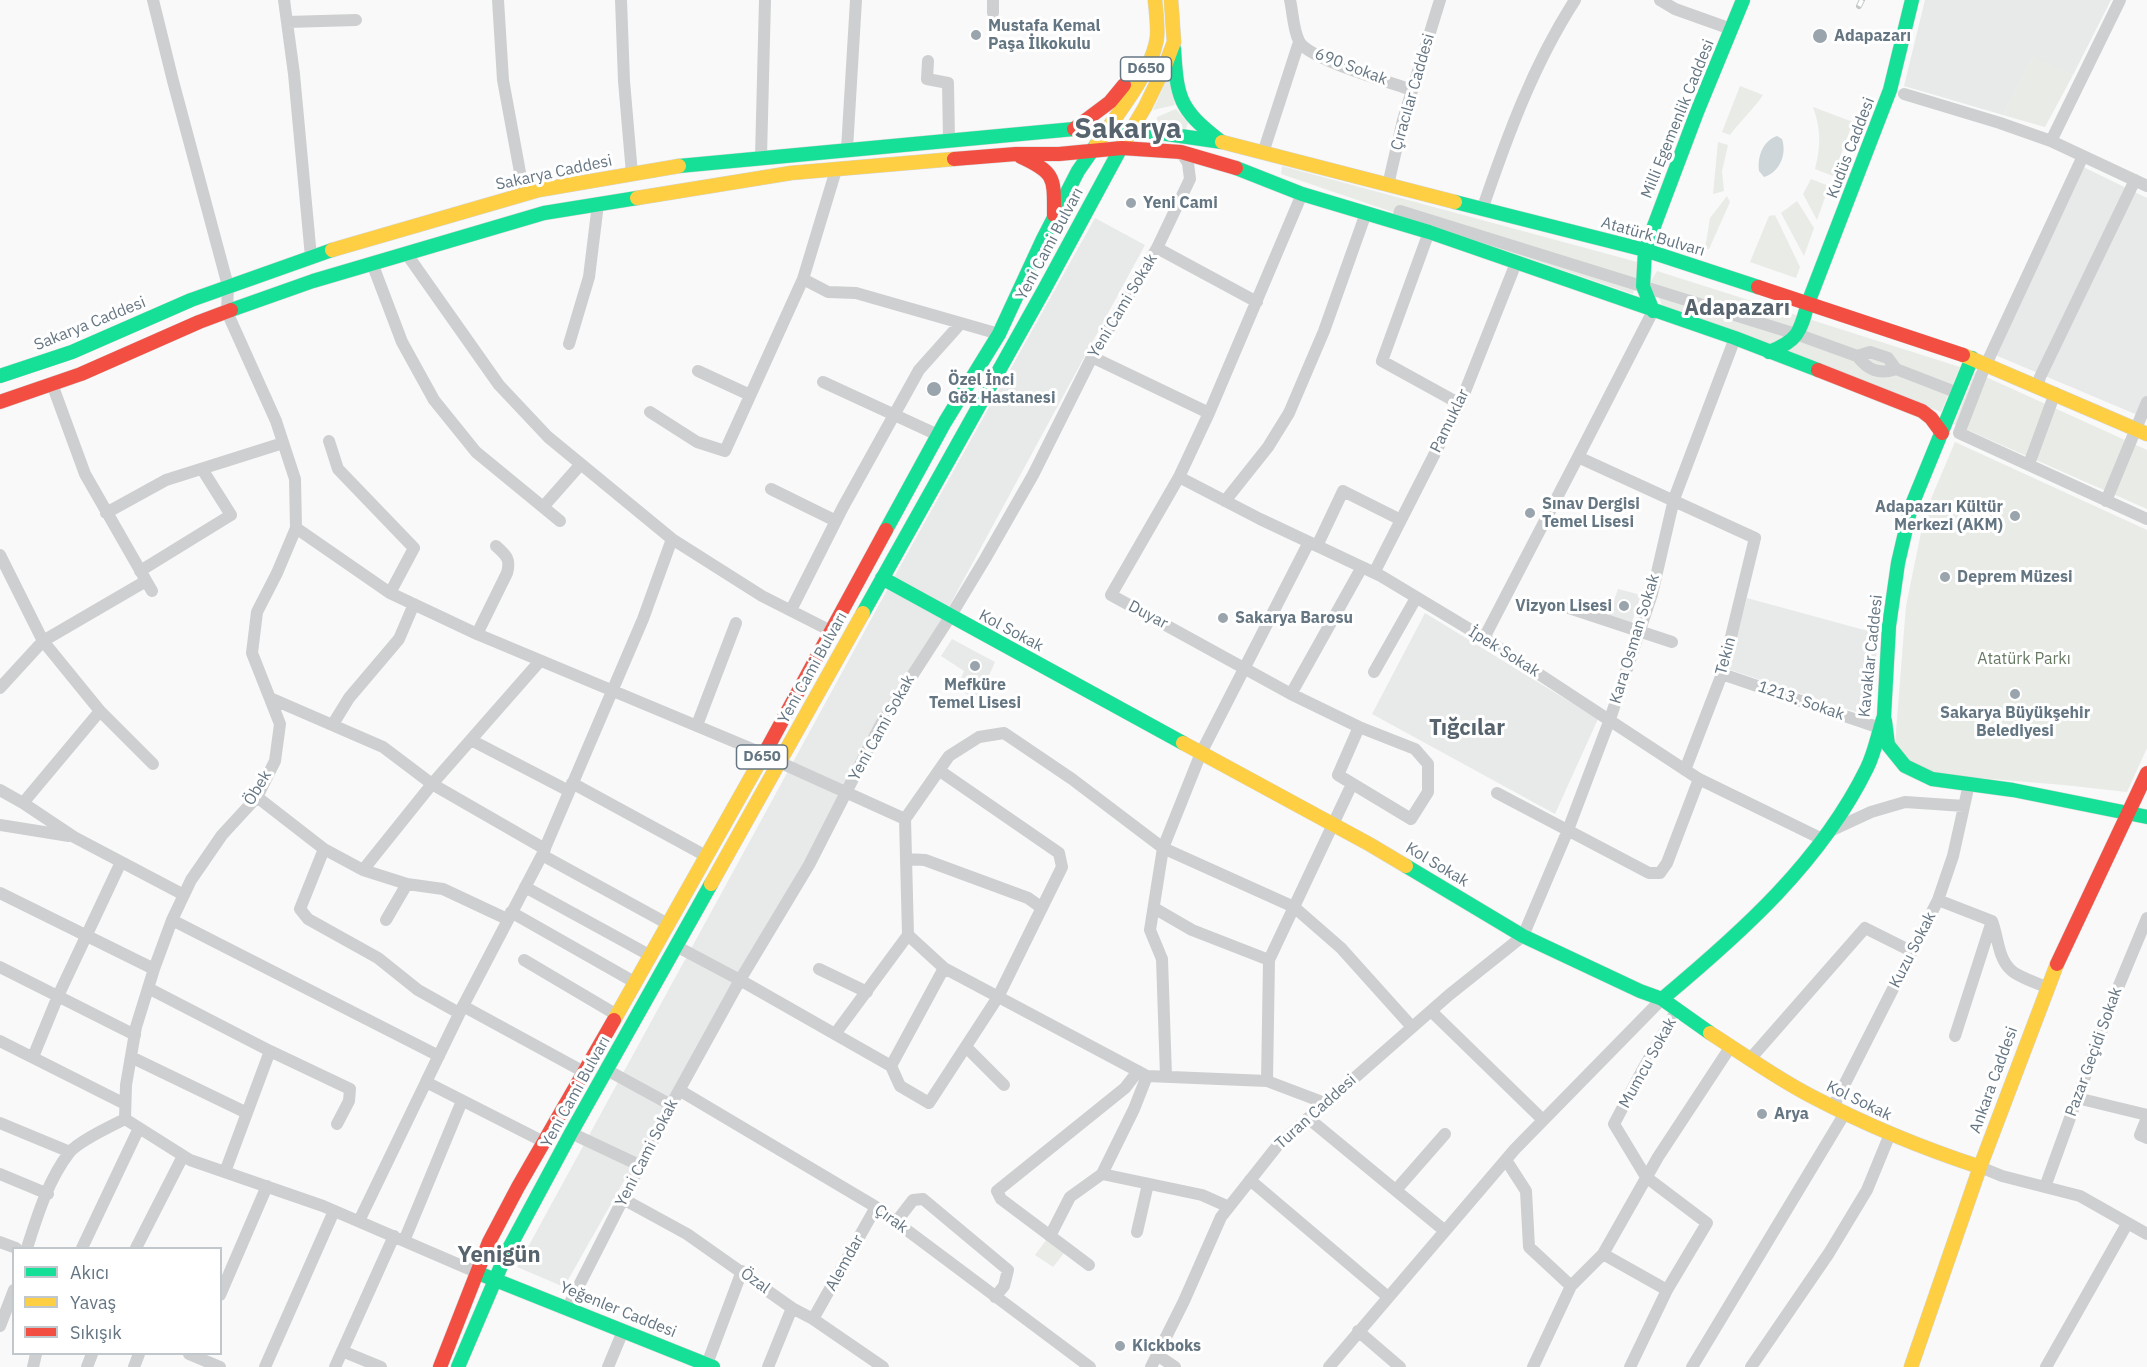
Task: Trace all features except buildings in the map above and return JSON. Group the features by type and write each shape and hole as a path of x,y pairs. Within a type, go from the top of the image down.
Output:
{"main road":[{"path":"1171,0 1176,89 1181,104 1202,128 1221,141"},
{"name":"Milli Egemenlik Caddesi","path":"1643,286 1645,250 1694,119 1743,0"},
{"name":"Kudüs Caddesi","path":"1799,335 1808,303 1890,90 1912,0"},
{"path":"1074,129 1110,102 1125,84 1149,34 1155,4"},
{"name":"D650","path":"1107,128 1152,58 1157,36 1155,4"},
{"name":"Yeni Cami Bulvarı","path":"458,1367 494,1279 571,1133 1044,290 1132,129 1165,66 1174,42"},
{"name":"Yeni Cami Bulvarı","path":"440,1367 492,1236 764,754 938,435 999,334 1054,216 1078,171 1107,128"},
{"name":"Sakarya Caddesi","path":"0,376 72,352 191,300 311,257 524,194 676,166 1074,129 1132,129"},
{"name":"Atatürk Bulvarı","path":"1132,129 1221,141 1482,210 1645,250 1972,358 2141,431"},
{"path":"0,402 81,374 199,322 313,281 544,213 791,173 1016,154 1122,148 1181,153 1232,166 1302,194 1366,213 1398,216 1429,232 1653,312 1736,338 1922,411 1944,428"},
{"path":"1108,170 1127,155 1143,149"},
{"path":"1016,154 1045,168 1050,173 1053,182 1054,216"},
{"path":"1643,286 1653,312"},
{"path":"1769,352 1787,346 1799,335"},
{"name":"Kavaklar Caddesi","path":"1662,999 1748,925 1798,870 1839,817 1868,767 1882,722 1889,626 1898,563 1911,507 1972,358"},
{"name":"Kol Sokak","path":"882,578 1333,824 1523,936 1662,999 1809,1095 1925,1149 1980,1167"},
{"path":"1882,722 1888,745 1905,766 1932,779 2013,790 2147,817"},
{"name":"Ankara Caddesi","path":"1911,1367 1980,1167 2046,987 2147,773"},
{"name":"Yeğenler Caddesi","path":"476,1272 568,1307 710,1366"}],"street":[{"name":"Öbek","path":"125,1119 126,1085 135,1035 154,969 172,920 191,880 222,835 257,797 275,760 280,724 252,653 257,612 296,528 295,479 276,421 227,312 228,286 172,81 153,0"},
{"path":"284,0 294,74 311,257"},
{"path":"498,0 503,80 524,194"},
{"path":"621,0 624,81 632,174"},
{"path":"761,157 765,0"},
{"path":"847,149 856,0"},
{"path":"993,0 993,13"},
{"name":"690 Sokak","path":"1290,0 1299,42 1307,51 1325,60 1412,90"},
{"name":"Çıracılar Caddesi","path":"1388,185 1412,90 1440,0"},
{"path":"1482,210 1508,134 1551,37 1575,0"},
{"path":"1660,0 1675,9 1731,29"},
{"path":"2051,141 2120,0"},
{"path":"287,22 356,20"},
{"path":"1263,153 1299,42"},
{"path":"928,61 927,79 948,83 949,140"},
{"path":"1904,94 2051,141 2142,180 2040,377 2038,385"},
{"name":"Yeni Cami Sokak","path":"568,1307 679,1090 809,865 881,724 950,617 1033,474 1092,357 1157,248 1190,179 1188,163 1181,153"},
{"path":"2083,156 1987,364 1959,433 2147,519"},
{"path":"650,412 697,441 725,451 803,279 836,170"},
{"path":"1406,190 1398,216 1643,286 1799,335 1857,356 1870,352 1888,358 1896,369 1958,393"},
{"name":"Duyar","path":"1302,194 1209,413 1179,477 1111,595 1291,694 1359,727 1415,749 1428,764 1428,792 1411,819 1352,784"},
{"path":"569,344 589,277 598,204"},
{"path":"1225,501 1268,447 1289,413 1324,331 1366,213"},
{"path":"1429,232 1382,361 1460,404"},
{"path":"1157,248 1257,302"},
{"path":"406,253 499,385 549,437 672,539 762,596 831,631"},
{"path":"372,263 402,342 434,400 476,452 560,521"},
{"name":"Pamuklar","path":"1374,573 1460,404 1516,263"},
{"path":"803,279 828,292 856,293 999,334"},
{"path":"1484,638 1653,312"},
{"path":"791,610 836,521 919,370 961,322"},
{"name":"Kara Osman Sokak","path":"1523,936 1568,830 1610,719 1652,594 1674,499 1736,338"},
{"path":"1092,357 1209,413"},
{"path":"698,371 750,395"},
{"path":"823,382 938,435"},
{"path":"52,384 85,474 146,581"},
{"path":"2029,464 2055,393"},
{"path":"2106,501 2141,431 2147,402"},
{"path":"329,441 338,470 414,549 390,593"},
{"path":"106,513 166,480 283,443"},
{"path":"1578,458 1674,499"},
{"path":"543,507 582,464"},
{"path":"0,688 43,641 146,581 231,515 202,469"},
{"name":"İpek Sokak","path":"1179,477 1374,573 1484,638 1699,779 1825,836"},
{"path":"771,489 836,521"},
{"path":"1166,1076 1162,959 1150,930 1163,848 1201,753 1244,668 1343,491 1401,520"},
{"name":"Tekin","path":"1674,499 1755,537 1722,674 1685,770"},
{"path":"296,528 390,593 477,634 611,692 764,754"},
{"path":"359,1221 461,1010 543,852 643,619 672,539"},
{"path":"477,634 510,563 507,556 496,546"},
{"path":"0,555 43,641 100,711 153,764"},
{"path":"1291,694 1362,567"},
{"path":"1374,672 1416,598"},
{"path":"333,724 349,698 399,639 414,604"},
{"path":"1569,608 1672,642"},
{"path":"697,725 736,623"},
{"path":"363,870 432,784 540,661"},
{"name":"1213. Sokak","path":"1722,674 1882,722"},
{"path":"270,698 383,747 432,784 543,852 668,924"},
{"path":"23,803 100,711"},
{"path":"1267,1081 1269,960 1352,784 1338,775 1359,727"},
{"path":"835,1034 908,935 905,819 949,756 979,737 1004,733 1163,848 1294,907 1341,948 1412,1027"},
{"path":"471,740 571,787 705,856"},
{"path":"779,762 905,819"},
{"path":"676,946 741,980 891,1066 900,1086 929,1103 998,997 1062,867 1059,853 940,771"},
{"path":"1497,793 1649,873 1660,873 1667,863 1699,779"},
{"name":"Kuzu Sokak","path":"1692,1367 1839,1110 1911,951 1938,900 1953,856 1969,784"},
{"path":"0,790 74,837 184,895"},
{"path":"257,797 324,849 363,870 407,884 442,889 509,915 636,982"},
{"path":"1825,836 1871,812 1905,802 1964,806"},
{"path":"0,825 74,837"},
{"path":"324,849 300,909 308,919 378,958 418,990 584,1072"},
{"path":"906,859 925,860 1028,898 1042,908"},
{"path":"33,1057 58,996 122,862"},
{"path":"386,920 407,884"},
{"path":"525,887 651,956"},
{"path":"0,893 154,969"},
{"path":"1938,900 1992,921 2001,953 2011,970 2046,987"},
{"path":"1154,908 1192,930 1269,960"},
{"name":"Pazar Geçidi Sokak","path":"2045,1187 2112,1002 2147,918"},
{"path":"172,920 439,1056"},
{"path":"1955,1036 1992,921"},
{"path":"1752,1058 1864,928 1911,951"},
{"path":"908,935 944,968 1142,1073 1267,1081 1325,1102"},
{"name":"Turan Caddesi","path":"1151,1367 1184,1302 1221,1217 1278,1145 1412,1027 1523,936"},
{"path":"524,960 616,1015"},
{"path":"0,967 135,1035"},
{"path":"891,1066 944,968"},
{"path":"819,969 867,992"},
{"path":"148,988 350,1089 348,1101 337,1124"},
{"path":"1329,1367 1506,1160 1662,999"},
{"name":"Mumcu Sokak","path":"1646,1177 1614,1124 1677,1010"},
{"path":"1431,1011 1543,1120"},
{"path":"0,1041 125,1104"},
{"path":"1533,1367 1571,1286 1603,1254 1646,1177 1731,1046"},
{"path":"966,1047 1004,1085"},
{"path":"225,1172 270,1051"},
{"path":"131,1057 247,1113"},
{"path":"607,1070 671,1105"},
{"path":"1050,1236 1070,1197 1102,1174 1134,1109 1142,1073"},
{"path":"1089,1265 1000,1199 997,1191 1142,1073"},
{"path":"426,1082 544,1142"},
{"name":"Çırak","path":"679,1090 876,1206 1090,1367"},
{"path":"2077,1098 2147,1117 2140,1135 2147,1138"},
{"path":"335,1367 399,1238 462,1101"},
{"path":"1308,1118 1445,1231"},
{"path":"27,1247 38,1214 70,1152 106,1128 125,1119 190,1160 334,1211 476,1272"},
{"path":"0,1123 70,1152"},
{"path":"82,1247 139,1128"},
{"path":"571,1133 639,1166"},
{"path":"1396,1190 1445,1134"},
{"path":"1751,1367 1829,1253 1867,1190 1890,1134"},
{"path":"137,1247 183,1156"},
{"path":"1506,1160 1526,1191 1529,1247 1571,1286"},
{"path":"1980,1167 2002,1176 2080,1196 2147,1234"},
{"path":"0,1174 48,1194"},
{"path":"1102,1174 1202,1195 1229,1207"},
{"path":"1630,1367 1667,1290 1707,1223 1646,1177"},
{"path":"1250,1180 1388,1297"},
{"path":"1137,1232 1148,1184"},
{"path":"222,1290 267,1186"},
{"name":"Özal","path":"623,1199 687,1234 792,1308 813,1319 883,1367"},
{"path":"896,1222 913,1200 923,1199 1008,1270 1004,1286 995,1297"},
{"name":"Alemdar","path":"813,1319 876,1206"},
{"path":"265,1367 334,1211"},
{"path":"2046,1367 2127,1224"},
{"path":"1603,1254 1667,1290"},
{"path":"710,1366 742,1271"},
{"path":"4,1319 12,1296"},
{"path":"768,1367 792,1308"},
{"path":"608,1367 623,1331"},
{"path":"1359,1331 1400,1367"},
{"path":"342,1351 381,1367"},
{"path":"1157,1355 1175,1367"},
{"path":"192,1357 220,1367"}],"shaded area":[{"path":"1925,0 2111,0 2073,75 2032,57 2003,115 1904,86"},
{"path":"1777,136 1782,139 1783,156 1778,167 1770,175 1764,177 1759,171 1760,155 1768,141"},
{"path":"2075,163 2147,198 2147,419 1988,352"},
{"path":"1095,218 1145,245 952,601 564,1287 517,1267 898,570"},
{"name":"Vizyon Lisesi","path":"1618,589 1641,595 1631,625 1608,617"},
{"path":"1747,598 1879,634 1868,716 1728,669"},
{"path":"1425,613 1598,719 1555,814 1372,714"},
{"name":"Mefküre Temel Lisesi","path":"952,639 995,662 978,701 957,688 964,671 941,656"}],"green space":[{"path":"2032,56 2073,75 2045,127 2003,115"},
{"path":"1169,74 1175,105 1153,110"},
{"path":"1740,86 1763,95 1730,135 1722,132"},
{"path":"1813,107 1853,122 1833,176 1815,169 1819,138 1818,123"},
{"path":"1176,109 1188,123 1186,129 1157,124 1157,117"},
{"path":"1718,142 1728,145 1722,171 1724,191 1713,194"},
{"path":"1282,166 1641,263 1633,294 1281,174"},
{"path":"1811,179 1829,186 1817,220 1803,194"},
{"path":"1727,196 1730,202 1709,249 1705,249 1710,218"},
{"path":"1797,201 1814,228 1804,256 1781,213"},
{"path":"1775,215 1800,267 1796,278 1750,262 1769,216"},
{"path":"1657,271 1960,367 1941,412 1662,305 1651,281"},
{"path":"1975,372 2147,450 2147,509 1954,424"},
{"name":"Atatürk Parkı","path":"1955,442 2147,530 2147,748 2127,792 1929,774 1911,762 1895,744 1906,606 1925,513"},
{"path":"1047,1239 1065,1252 1053,1267 1035,1255"}],"railway":[{"path":"1859,6 1862,0"}],"traffic: fast":[{"path":"1653,311 1643,286 1645,250 1697,112 1743,0"},
{"path":"1769,352 1792,339 1803,321 1890,90 1912,0"},
{"path":"1174,49 1177,80 1183,101 1196,120 1219,140"},
{"path":"679,166 1074,129 1132,129 1222,142"},
{"path":"886,530 945,422 999,334 1043,239 1078,171 1096,145"},
{"path":"863,613 1122,146"},
{"path":"1236,168 1302,194 1429,232 1735,338 1818,370"},
{"path":"231,310 313,281 544,213 637,198"},
{"path":"1455,202 1645,250 1758,287"},
{"path":"0,376 72,352 191,300 332,250"},
{"path":"1884,716 1889,626 1898,563 1911,507 1972,358"},
{"path":"882,578 1183,743"},
{"path":"1662,999 1749,922 1803,865 1827,834 1867,768 1884,716"},
{"path":"1885,721 1888,745 1905,766 1932,779 2013,790 2147,817"},
{"path":"1406,866 1523,936 1662,999 1710,1033"},
{"path":"458,1367 507,1252 711,884"},
{"path":"483,1275 713,1367"}],"traffic: slow":[{"path":"1096,145 1141,79 1154,50 1157,37 1155,0"},
{"path":"1122,146 1145,107 1174,42 1171,0"},
{"path":"1222,142 1455,202"},
{"path":"637,198 791,173 954,159"},
{"path":"332,250 539,190 679,166"},
{"path":"1963,355 2147,434"},
{"path":"711,884 863,613"},
{"path":"1183,743 1406,866"},
{"path":"614,1020 768,747"},
{"path":"1911,1367 1980,1167 2057,964"},
{"path":"1710,1033 1785,1082 1852,1117 1980,1167"}],"traffic: jam":[{"path":"1074,129 1110,102 1124,85"},
{"path":"954,159 1016,154 1059,154 1122,148 1181,152 1236,168"},
{"path":"1021,157 1041,168 1051,178 1054,215"},
{"path":"1758,287 1963,355"},
{"path":"0,402 81,374 231,310"},
{"path":"1818,370 1922,411 1931,418 1942,433"},
{"path":"768,747 886,530"},
{"path":"2057,964 2147,773"},
{"path":"440,1367 489,1242 614,1020"}],"place":[{"name":"Mustafa Kemal Paşa İlkokulu","path":"976,35"},
{"name":"Adapazarı","path":"1820,36"},
{"name":"Yeni Cami","path":"1131,203"},
{"name":"Özel İnci Göz Hastanesi","path":"934,389"},
{"name":"Sınav Dergisi Temel Lisesi","path":"1530,513"},
{"name":"Adapazarı Kültür Merkezi (AKM)","path":"2015,516"},
{"name":"Deprem Müzesi","path":"1945,577"},
{"name":"Vizyon Lisesi","path":"1624,606"},
{"name":"Sakarya Barosu","path":"1223,618"},
{"name":"Mefküre Temel Lisesi","path":"975,666"},
{"name":"Sakarya Büyükşehir Belediyesi","path":"2015,694"},
{"name":"Arya","path":"1762,1114"},
{"name":"Kickboks","path":"1120,1346"}],"district":[{"name":"Sakarya","path":"1128,130"},
{"name":"Adapazarı","path":"1737,309"},
{"name":"Tığcılar","path":"1467,729"},
{"name":"Yenigün","path":"499,1256"}]}
